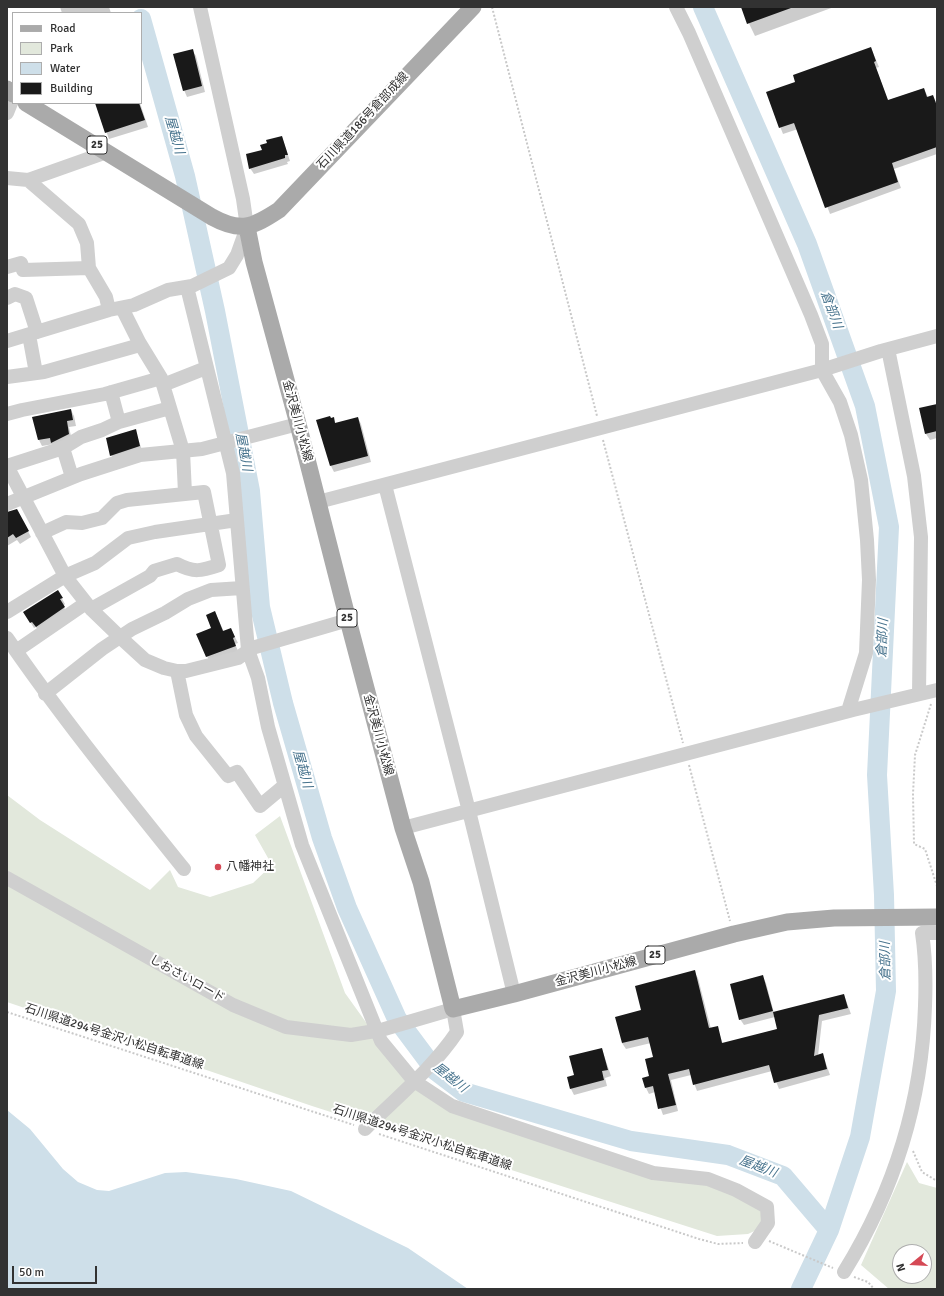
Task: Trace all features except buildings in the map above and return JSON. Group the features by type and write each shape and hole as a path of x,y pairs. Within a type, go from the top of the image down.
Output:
{"main road":[{"name":"石川県道186号倉部成線","path":"247,226 263,221 280,210 473,7"},
{"name":"25","path":"28,104 228,226 247,226"},
{"name":"金沢美川小松線","path":"247,226 254,262 298,424 348,620 403,828 421,882 453,1009 514,994 734,934 787,922 861,917 937,917"}],"street":[{"path":"7,341 134,305 168,290 190,287 229,268 237,255 247,226 243,199 200,7"},
{"path":"676,7 689,33 811,315 822,344 826,368 840,402 851,435 861,480 868,540 869,580 866,653 850,710"},
{"path":"7,113 12,100"},
{"path":"7,178 28,180 107,152"},
{"path":"28,180 79,224 87,243 89,268 106,297 116,309 162,381 183,451 185,493"},
{"path":"7,267 21,263 24,270 89,268"},
{"path":"190,287 206,368 227,442 233,472 242,588 250,649 284,786 302,845 379,1030 381,1041 416,1079 452,1106 653,1173 708,1180 736,1190 767,1207 768,1223 755,1242"},
{"path":"7,298 15,294 26,298 33,334 36,373"},
{"path":"318,502 826,368 884,350 937,336"},
{"path":"7,377 36,373 86,361 140,345"},
{"path":"884,350 914,476 921,537 912,695"},
{"path":"7,414 162,381 206,368"},
{"path":"111,392 119,422"},
{"path":"170,408 119,422 81,437 62,448 7,466 65,576 89,606 120,638 145,660 164,668 177,671 238,658 250,649 348,620"},
{"path":"7,504 72,477 140,455 202,449 298,424"},
{"path":"62,448 72,477"},
{"path":"385,485 469,811 514,994"},
{"path":"12,650 89,606 150,576 154,572 177,564 190,571 207,569 219,565 204,492 128,500 117,503 102,518 82,523 66,522 42,533"},
{"path":"7,612 65,576 96,563 128,538 155,532 237,520"},
{"path":"46,694 120,638 194,597 211,590 242,588"},
{"path":"7,638 12,650 184,869"},
{"path":"177,671 186,715 193,729 228,776 237,772 260,806 284,786"},
{"path":"403,828 850,710 912,695 935,694"},
{"name":"しおさいロード","path":"7,878 233,1005 270,1022 286,1027 351,1035 379,1030 453,1009"},
{"path":"838,1270 865,1238 875,1218 901,1152 916,1094 924,1032 926,960 922,933 937,933"},
{"path":"365,1129 416,1079 458,1032 453,1009"}],"path":[{"path":"492,7 600,428 734,934"},
{"path":"935,694 915,755 913,794 914,844 925,849 937,886"},
{"name":"石川県道294号金沢小松自転車道線","path":"7,1012 699,1239 718,1244 769,1241 838,1270"},
{"path":"912,1149 922,1172 937,1181"},
{"path":"868,1282 874,1289"}],"green space":[{"path":"7,795 40,820 150,890 170,870 178,887 210,897 253,883 272,865 255,835 280,816 345,993 403,1074 450,1110 711,1186 762,1208 761,1228 748,1234 717,1236 312,1106 7,1002"},
{"path":"907,1162 919,1183 937,1188 937,1289 889,1289 861,1265"}],"water":[{"path":"7,1110 30,1129 63,1169 78,1182 97,1190 109,1191 165,1173 186,1172 236,1179 291,1191 408,1248 468,1289 7,1289"}],"waterway":[{"name":"倉部川","path":"703,7 807,244 865,406 889,527 877,775 884,895 886,991 860,1137 829,1230 801,1289"},
{"name":"屋越川","path":"142,23 185,176 215,311 250,491 260,607 283,703 322,838 347,908 397,1019 435,1070 464,1092 631,1141 728,1155 783,1176 829,1230"}],"place":[{"name":"八幡神社","path":"218,867"}]}
